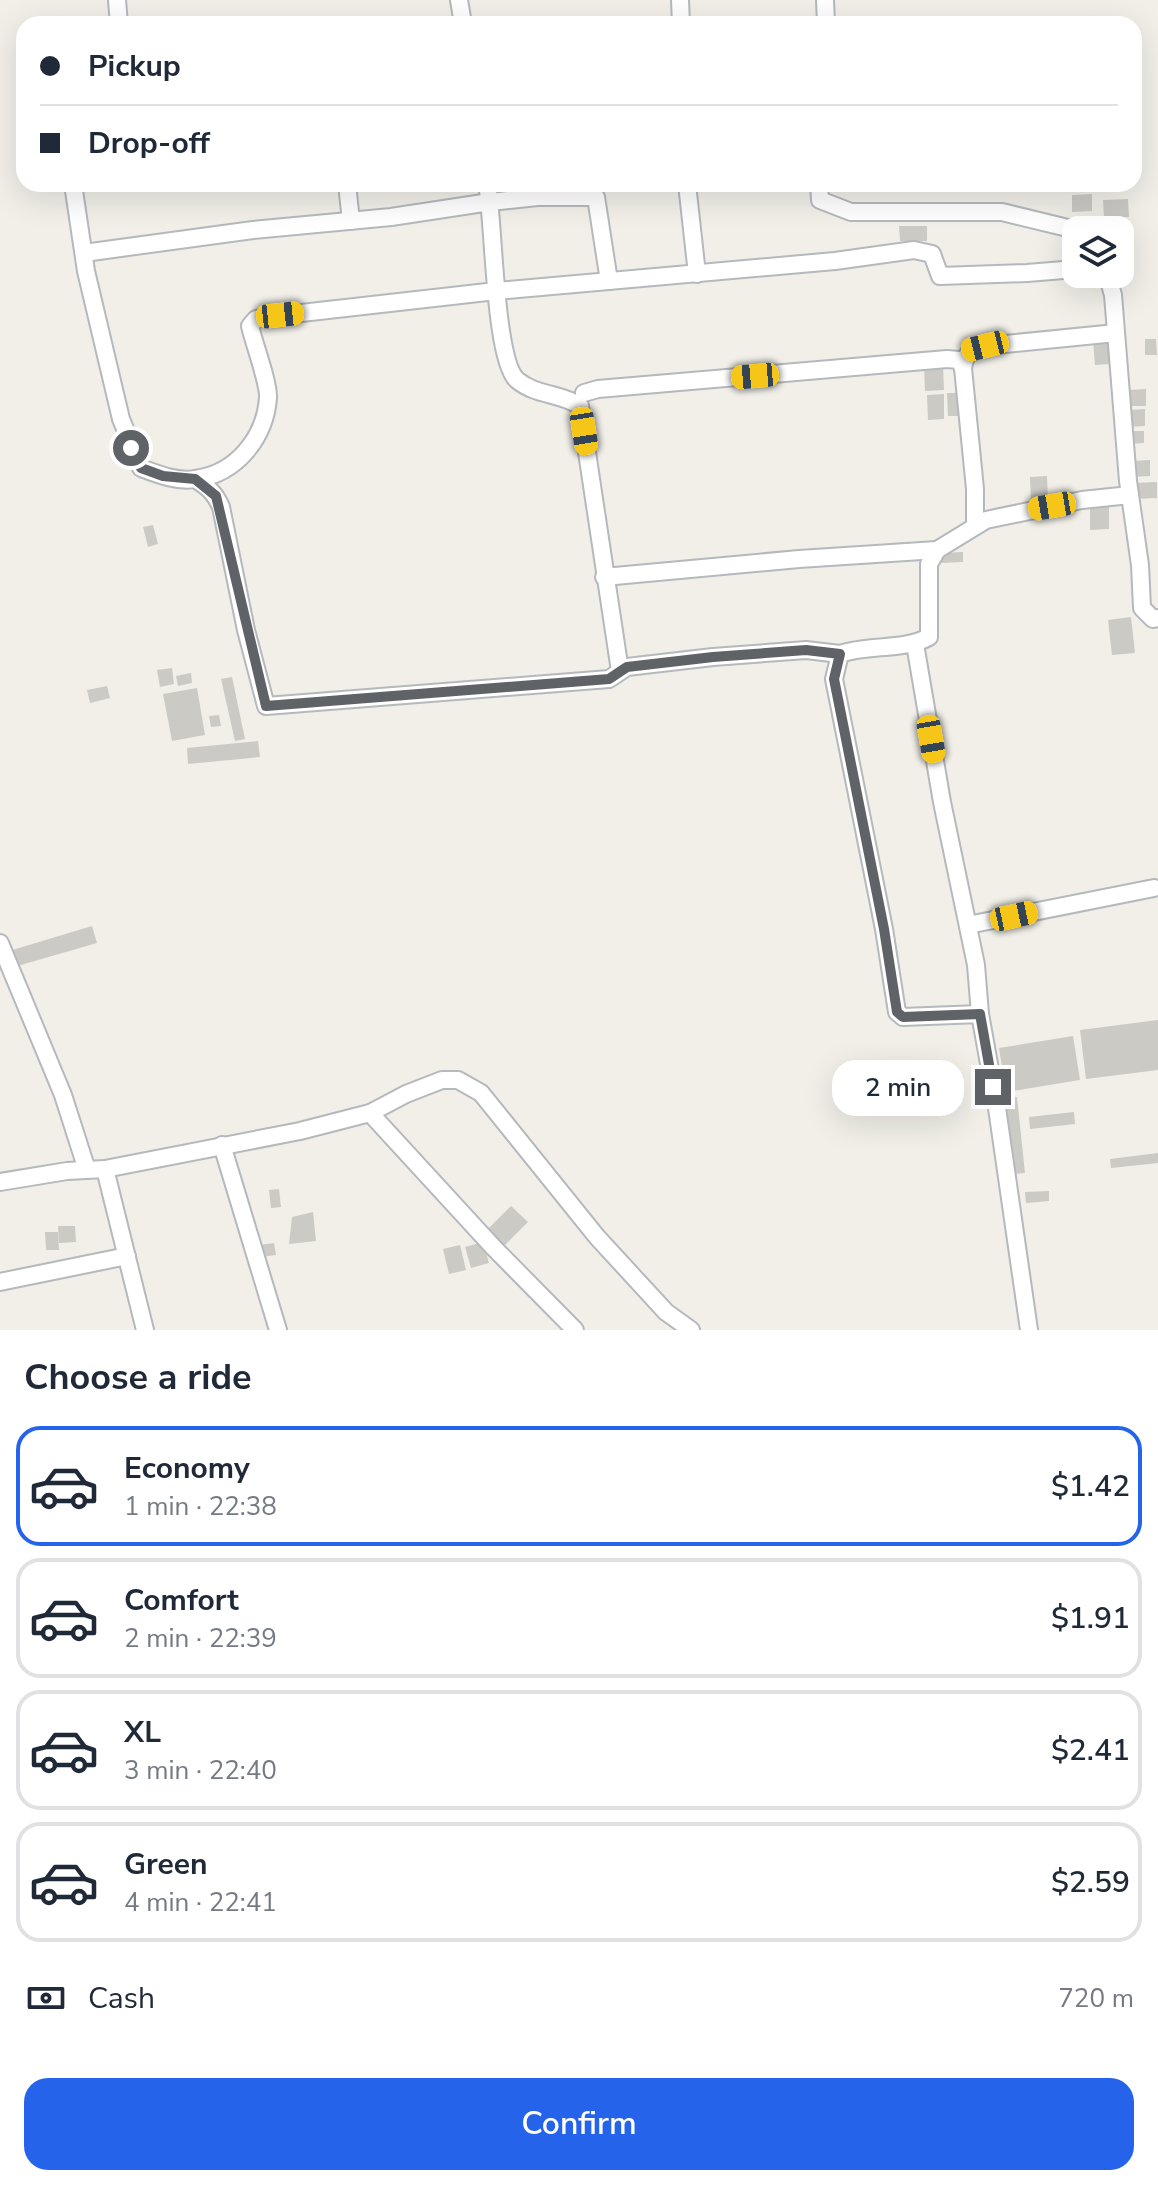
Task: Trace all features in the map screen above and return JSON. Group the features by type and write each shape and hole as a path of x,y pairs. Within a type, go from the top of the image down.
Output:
{"street":[{"path":"74,192 84,253 121,419 131,448 141,468 163,476 195,479 222,470 248,453 262,425 269,396 250,326 256,319 496,291 835,261 914,250 932,254 940,276 1062,270"},
{"path":"348,192 351,221"},
{"path":"488,192 496,291 506,359 516,379 540,394 571,400 580,406 620,671"},
{"path":"688,192 697,274"},
{"path":"820,192 820,200 851,212 1002,212 1062,227"},
{"path":"84,253 490,202 596,197 609,281"},
{"path":"1111,288 1142,608 1153,619 1158,618"},
{"path":"975,526 975,489 963,368 969,350 1116,333"},
{"path":"584,393 598,389 931,360 959,360 963,368"},
{"path":"195,479 209,488 221,507 266,706 609,679 620,671 642,666 806,650 840,654 878,646 915,644 929,637 929,564 937,550 986,520 1022,511 1130,495"},
{"path":"604,577 937,550"},
{"path":"915,644 942,802 976,965 980,1014 1029,1330"},
{"path":"840,654 834,679 884,929 897,1012 903,1017 980,1014"},
{"path":"968,925 1154,888"},
{"path":"0,943 63,1095 87,1170"},
{"path":"0,1182 105,1169 300,1131 370,1113 442,1080 458,1080 481,1093 597,1237 666,1312 688,1329"},
{"path":"370,1113 494,1248 575,1330"},
{"path":"222,1145 278,1330"},
{"path":"105,1169 145,1330"},
{"path":"0,1282 127,1256"}],"building":[{"path":"1092,194 1092,211 1072,212 1072,195"},
{"path":"1128,199 1129,216 1104,216 1103,200"},
{"path":"899,226 927,226 927,241 900,241"},
{"path":"1109,339 1110,364 1095,365 1093,340"},
{"path":"1145,339 1156,339 1157,355 1145,355"},
{"path":"924,365 943,365 944,390 925,391"},
{"path":"1146,389 1146,406 1128,406 1128,390"},
{"path":"947,393 959,393 959,416 948,416"},
{"path":"944,394 944,419 928,420 927,395"},
{"path":"1145,409 1145,426 1129,427 1128,410"},
{"path":"1129,431 1144,431 1144,443 1129,444"},
{"path":"1150,460 1150,476 1132,477 1132,461"},
{"path":"1047,476 1048,502 1031,503 1030,477"},
{"path":"1157,482 1157,498 1134,499 1134,483"},
{"path":"1109,504 1109,529 1090,530 1090,505"},
{"path":"153,525 158,544 148,547 143,527"},
{"path":"963,552 963,562 941,563 940,553"},
{"path":"1131,617 1135,653 1112,655 1108,620"},
{"path":"172,668 174,684 160,687 157,670"},
{"path":"191,673 192,683 178,686 176,676"},
{"path":"232,677 245,739 235,741 221,679"},
{"path":"107,686 110,698 90,703 87,690"},
{"path":"197,688 205,735 172,741 163,694"},
{"path":"219,715 221,726 211,727 209,716"},
{"path":"258,741 260,757 188,764 187,748"},
{"path":"92,926 97,943 14,967 9,951"},
{"path":"1158,1020 1158,1070 1086,1079 1080,1030"},
{"path":"1073,1036 1080,1080 1006,1092 999,1048"},
{"path":"1017,1097 1025,1173 1012,1174 1004,1098"},
{"path":"1074,1112 1075,1124 1030,1129 1029,1117"},
{"path":"1158,1153 1158,1163 1111,1168 1110,1159"},
{"path":"279,1189 281,1207 271,1208 269,1190"},
{"path":"1049,1191 1049,1201 1026,1203 1025,1192"},
{"path":"511,1206 528,1222 504,1246 488,1229"},
{"path":"313,1212 316,1241 289,1244 292,1217"},
{"path":"58,1226 75,1226 76,1242 59,1243"},
{"path":"45,1232 58,1232 59,1250 46,1250"},
{"path":"483,1242 489,1263 471,1268 465,1247"},
{"path":"274,1243 276,1255 261,1257 259,1245"},
{"path":"460,1245 466,1270 449,1274 443,1249"}],"route":[{"path":"131,448 141,468 163,476 195,479 216,496 266,706 609,679 627,667 713,657 806,650 840,654 834,679 884,929 897,1012 903,1017 980,1014 993,1087"}]}
